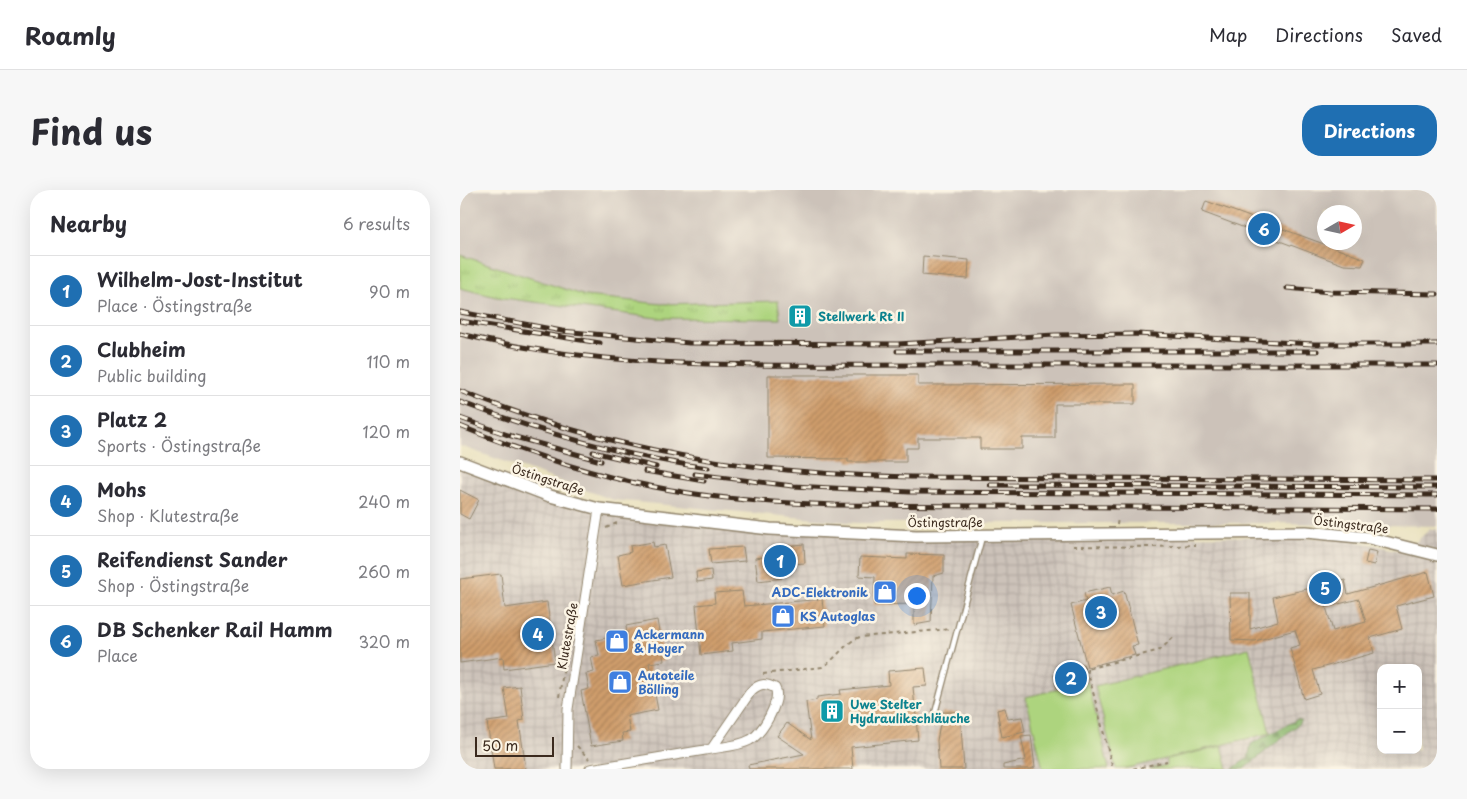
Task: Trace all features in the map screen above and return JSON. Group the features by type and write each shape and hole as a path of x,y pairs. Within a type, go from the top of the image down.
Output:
{"street":[{"name":"Östingstraße","path":"460,462 550,496 599,509 770,529 872,535 982,536 1306,532 1369,538 1437,555"},
{"name":"Klutestraße","path":"567,769 568,709 599,509"},
{"path":"590,769 712,748 745,742 756,736 775,707 778,699 775,688 767,684 759,685 751,690 712,748"}],"lane":[{"path":"935,713 982,536"}],"path":[{"path":"1081,667 1087,670 1160,650 1175,636"},
{"path":"1087,670 1113,769"},
{"path":"1133,769 1167,761"}],"shaded area":[{"path":"460,190 1437,190 1437,526 1275,523 857,523 614,500 460,446"},
{"path":"460,462 615,514 786,531 1343,538 1405,552 1430,529 1437,529 1437,769 460,769"}],"green space":[{"path":"460,255 586,296 661,304 778,301 780,319 657,318 496,297 460,288"},
{"path":"1249,648 1270,733 1124,769 1116,769 1095,686"},
{"path":"1088,682 1109,769 1043,769 1026,697"},
{"path":"1298,719 1302,721 1244,769 1232,769 1248,758 1251,744"},
{"path":"1222,746 1228,769 1149,769 1167,765 1167,759"}],"building":[{"path":"1206,201 1317,241 1317,250 1340,250 1365,259 1362,266 1344,265 1202,212"},
{"path":"923,256 969,260 968,279 922,275"},
{"name":"Stellwerk Rt II","path":"793,310 807,310 807,322 793,322"},
{"path":"768,375 918,375 918,385 1135,384 1135,404 1055,404 1055,438 1022,438 1022,449 980,449 980,438 918,438 918,448 906,448 906,462 848,462 848,459 768,458"},
{"path":"460,490 479,500 469,519 460,514"},
{"path":"653,542 654,547 665,545 671,577 623,585 618,555 631,552 630,546"},
{"path":"804,544 805,563 781,565 782,578 758,581 755,558 779,555 779,552 785,551 785,546"},
{"path":"743,547 745,561 711,564 709,549"},
{"path":"1368,550 1377,552 1374,565 1365,563"},
{"path":"907,554 944,555 944,573 933,576 931,622 914,625 914,604 874,605 875,577 859,576 860,557 907,559"},
{"path":"711,570 712,580 697,582 696,572"},
{"path":"1428,572 1434,596 1396,606 1402,629 1370,638 1374,653 1313,670 1320,694 1304,699 1290,648 1300,645 1295,630 1255,641 1231,640 1230,593 1250,593 1250,629 1278,621 1273,597 1345,580 1348,594","holes":["1359,599 1366,622 1333,631 1326,607"]},
{"path":"501,574 505,608 547,602 555,662 504,669 503,657 460,663 460,579"},
{"path":"1110,587 1112,595 1124,591 1138,645 1132,646 1135,655 1087,667 1071,605 1086,601 1084,593"},
{"path":"742,591 744,606 822,599 825,626 762,632 762,639 732,643 733,651 701,655 696,605 715,603 714,593"},
{"name":"Autoteile Bölling","path":"657,620 664,661 649,663 658,710 627,716 630,732 622,733 623,741 591,746 581,691 589,689 586,674 594,672 591,657 599,656 596,640 627,634 626,626"},
{"path":"1083,664 1088,682 1057,689 1054,675 1066,672 1065,668"},
{"path":"925,668 927,686 913,687 918,740 851,747 853,769 749,769 748,765 804,754 777,736 787,723 811,740 806,702 817,700 817,697 841,694 840,690 889,685 888,671"},
{"path":"520,686 524,720 519,721 526,769 494,769 487,722 509,719 504,688"},
{"path":"1005,708 1008,719 1022,717 1025,732 1002,737 997,710"},
{"path":"942,712 960,712 964,769 939,769 937,741"},
{"path":"1031,735 1035,767 1031,769 1003,769 1003,765 1026,760 1021,736"}],"railway":[{"path":"1287,288 1330,292 1437,294"},
{"path":"460,312 562,331 689,343 898,344 1055,335 1137,334 1314,344 1437,344"},
{"path":"460,321 600,343"},
{"path":"460,334 516,346 573,354 629,360 744,365 1437,365"},
{"path":"897,351 1317,351"},
{"path":"460,391 516,412 626,444 681,455 794,471 911,477 1437,480"},
{"path":"460,402 582,442 645,457 708,468"},
{"path":"460,418 508,435 601,461"},
{"path":"460,426 564,464 617,479 692,493 753,500 835,505 1437,509"},
{"path":"593,452 656,467"},
{"path":"645,471 704,481"},
{"path":"695,474 793,486 910,492 1437,495"},
{"path":"990,485 1437,487"}],"place":[{"name":"DB Schenker Rail Hamm","path":"1264,229"},
{"name":"Stellwerk Rt II","path":"800,316"},
{"name":"Wilhelm-Jost-Institut","path":"780,561"},
{"name":"Reifendienst Sander","path":"1325,588"},
{"name":"ADC-Elektronik","path":"885,592"},
{"name":"Platz 2","path":"1101,612"},
{"name":"KS Autoglas","path":"783,616"},
{"name":"Mohs","path":"538,634"},
{"name":"Ackermann & Hoyer","path":"617,641"},
{"name":"Clubheim","path":"1071,678"},
{"name":"Autoteile Bölling","path":"620,682"},
{"name":"Uwe Stelter Hydraulikschläuche","path":"832,711"}]}
